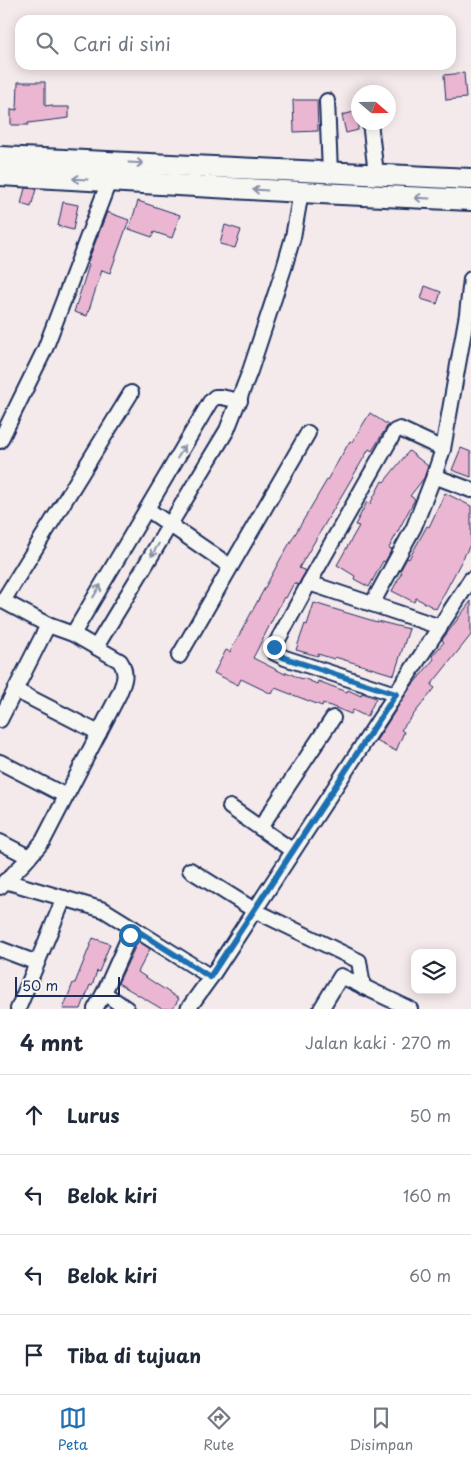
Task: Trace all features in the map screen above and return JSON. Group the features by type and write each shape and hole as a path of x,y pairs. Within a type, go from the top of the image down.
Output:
{"street":[{"path":"327,101 330,172"},
{"path":"371,130 376,174"},
{"path":"0,157 471,179"},
{"path":"0,176 471,200"},
{"path":"0,441 45,349 109,181"},
{"path":"96,647 227,430 240,402 284,268 301,192"},
{"path":"372,604 414,528 443,448 467,314 471,279"},
{"path":"2,884 42,841 119,694 125,678 124,668 120,661 73,634 48,625 4,601 131,393"},
{"path":"73,634 210,402 215,397 221,396 240,402"},
{"path":"396,694 285,658 275,653 274,647 395,431 400,429 443,448"},
{"path":"179,656 308,433"},
{"path":"434,476 471,490"},
{"path":"147,509 230,566"},
{"path":"188,1009 471,579"},
{"path":"309,583 440,626"},
{"path":"0,720 48,625"},
{"path":"15,690 99,733"},
{"path":"260,828 333,718"},
{"path":"0,762 66,796"},
{"path":"230,807 293,850"},
{"path":"0,842 29,857"},
{"path":"190,870 254,910 359,961 364,987"},
{"path":"2,884 64,898 104,910 210,977"},
{"path":"18,1009 64,898"},
{"path":"95,1009 133,928"},
{"path":"0,949 37,963"},
{"path":"321,1009 341,976 407,1008"},
{"path":"104,993 127,1009"}],"building":[{"path":"464,73 466,98 446,100 444,75"},
{"path":"18,82 45,82 45,106 69,107 69,118 28,123 28,125 11,125 11,109 17,110"},
{"path":"293,100 317,100 318,131 294,132"},
{"path":"351,113 351,130 358,130 346,133 342,115"},
{"path":"25,188 36,189 31,207 21,204"},
{"path":"138,201 180,215 172,238 154,232 152,237 129,229"},
{"path":"63,202 78,205 73,230 58,226"},
{"path":"107,212 129,220 110,273 102,270 87,316 74,312 89,265 87,264"},
{"path":"225,225 241,230 235,248 220,244"},
{"path":"425,286 441,292 437,304 421,299"},
{"path":"370,413 388,425 372,451 369,449 299,568 306,571 298,585 294,583 286,598 284,597 253,658 285,674 286,672 317,684 318,681 347,692 348,690 361,696 362,693 376,698 367,717 353,710 351,714 323,703 322,706 275,688 272,694 241,679 238,685 214,673 226,650 230,652 281,558 350,441 352,442"},
{"path":"461,448 471,452 471,477 452,470"},
{"path":"409,451 428,466 424,478 410,496 415,499 389,548 392,549 369,587 354,579 355,576 337,565 359,526 355,525 367,502 370,504 382,481 384,482"},
{"path":"445,493 471,506 471,543 436,609 416,598 414,602 392,591 407,558 409,559 427,526 429,527"},
{"path":"471,601 471,635 431,685 435,688 401,730 404,732 396,751 376,741 410,688 434,659 432,656 444,642 442,640"},
{"path":"314,603 377,622 409,629 394,675 335,657 334,659 296,650"},
{"path":"93,938 110,944 99,972 97,971 92,986 90,985 81,1009 63,1009 73,983 75,983"},
{"path":"138,941 150,949 138,972 179,999 172,1009 162,1009 118,983"}],"route":[{"path":"130,935 133,928 210,977 396,694 278,656 275,653 274,647"}]}
